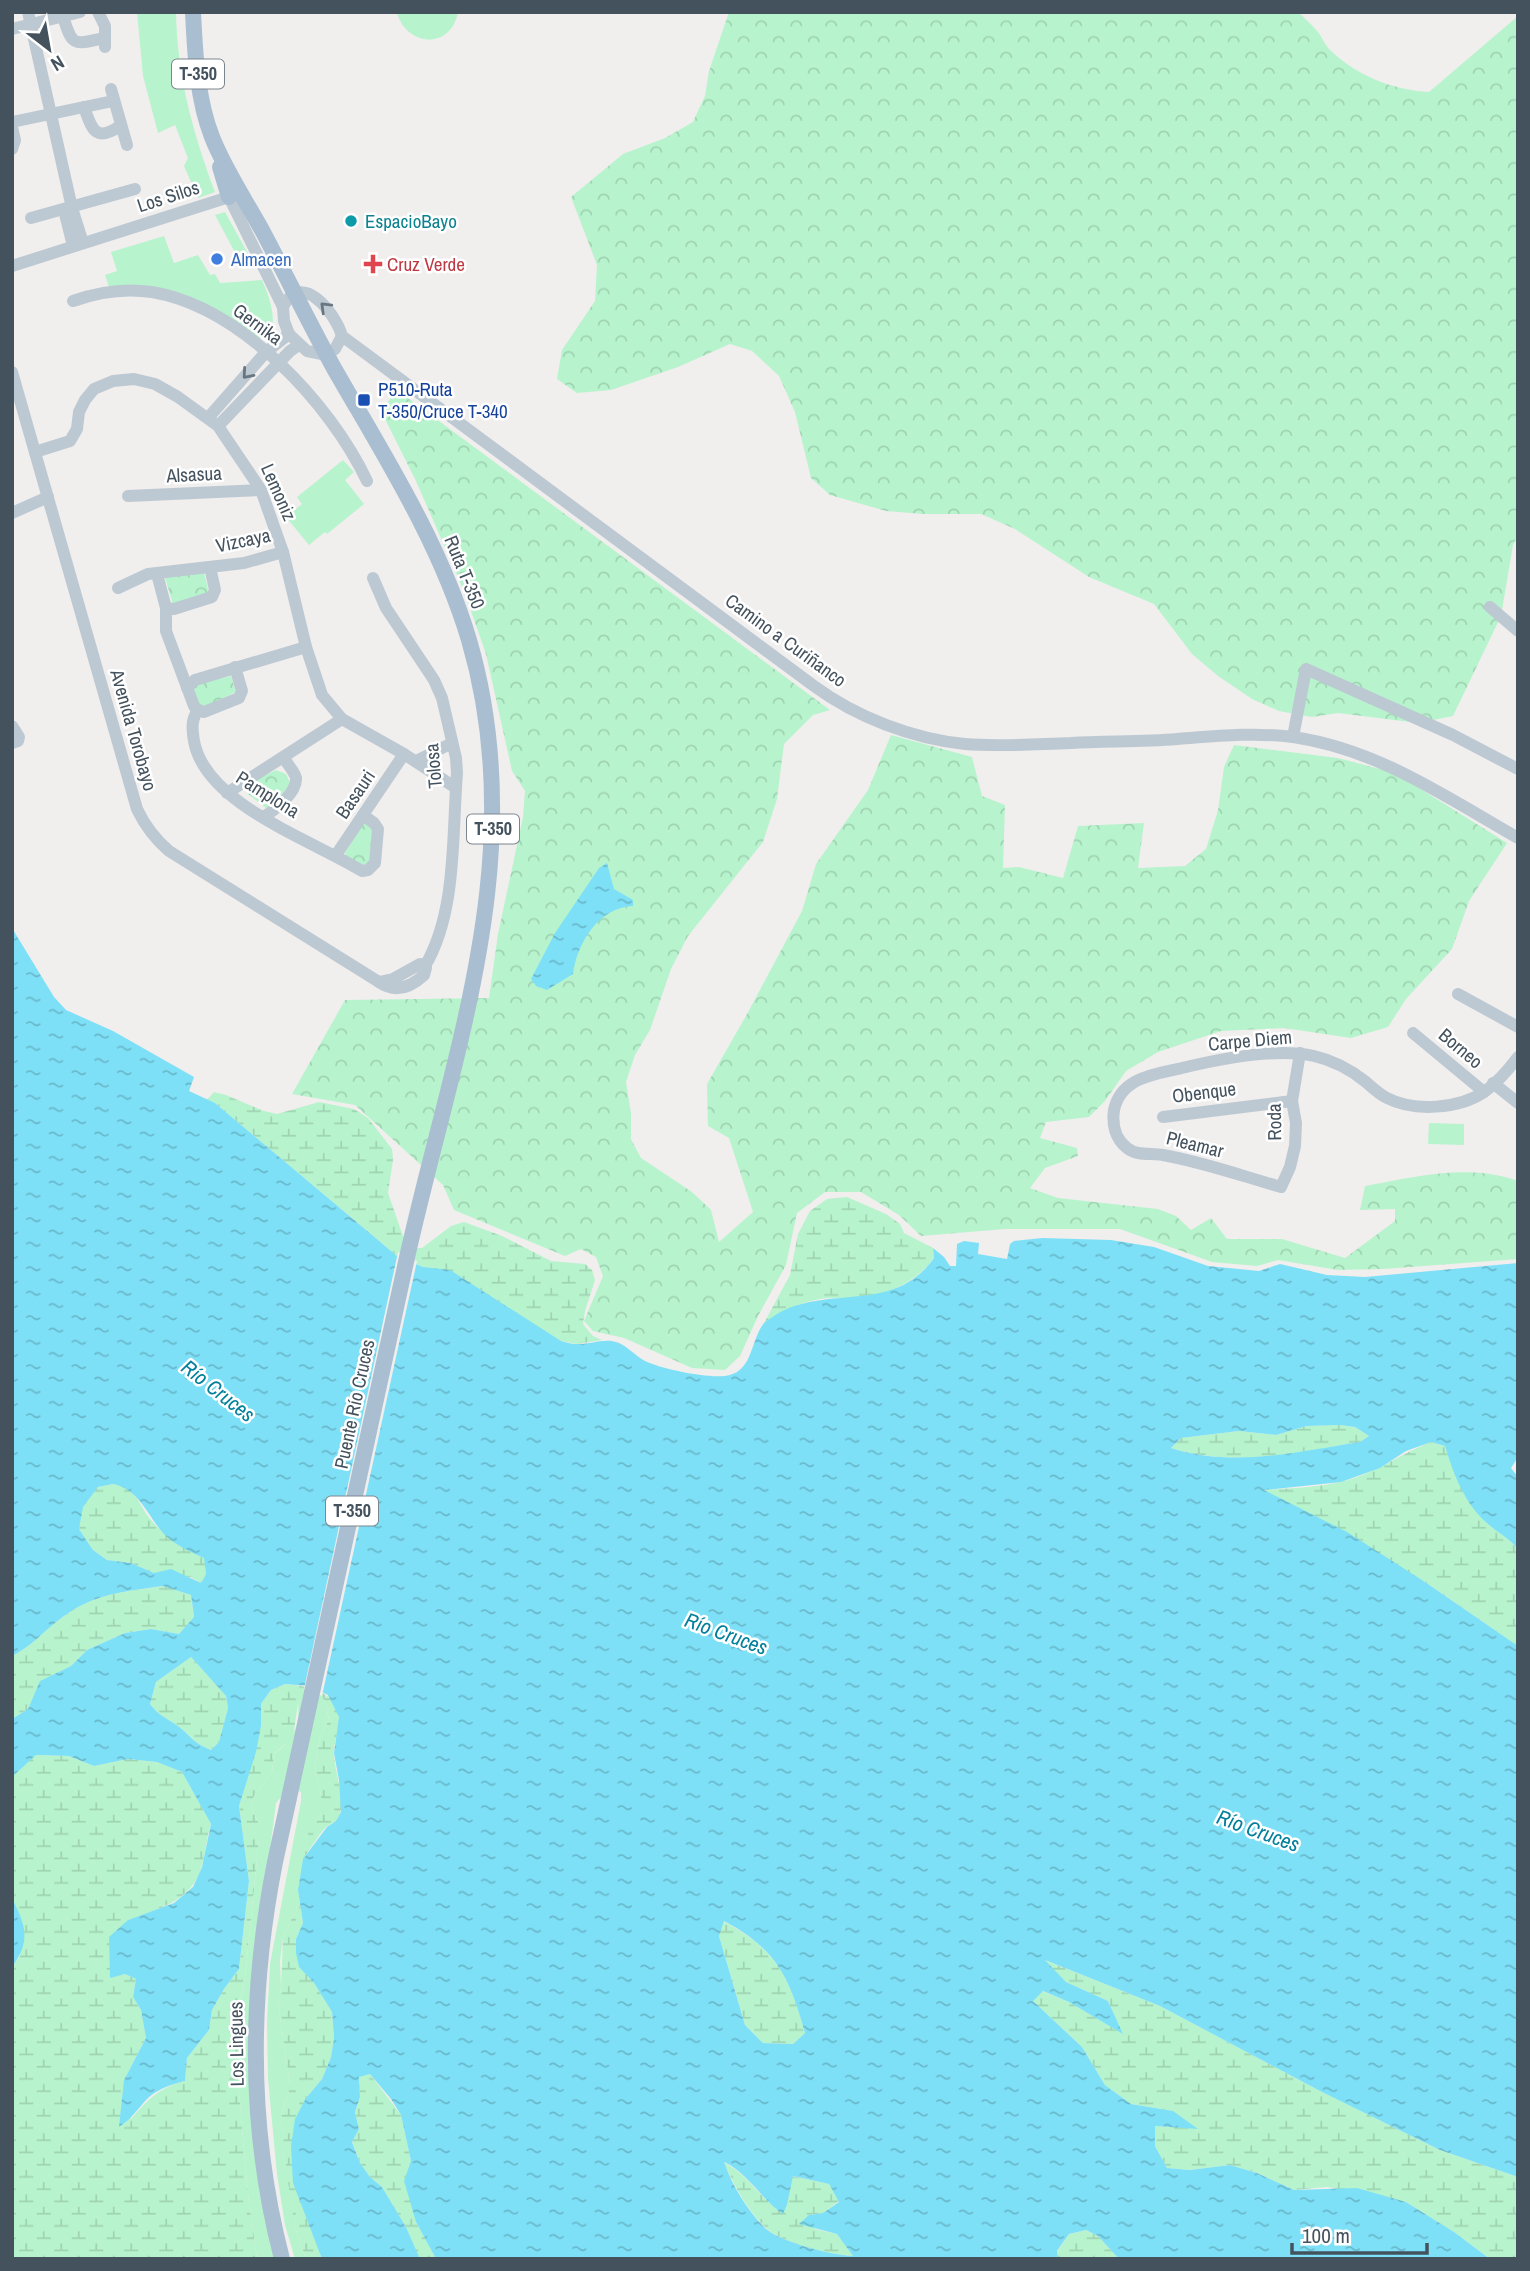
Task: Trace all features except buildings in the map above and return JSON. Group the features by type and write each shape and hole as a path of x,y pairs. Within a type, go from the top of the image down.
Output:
{"main road":[{"name":"Ruta T-350","path":"193,12 200,87 211,134 327,355 395,474 446,576 464,622 477,673 490,753 493,833 486,913 475,979 421,1194"},
{"path":"211,134 229,197"},
{"name":"Puente Río Cruces","path":"282,1828 421,1194"},
{"name":"Los Lingues","path":"282,1828 263,1930 257,1979 255,2038 262,2155 282,2259"}],"street":[{"path":"12,29 29,19 80,12"},
{"path":"63,16 73,41 79,44 104,42 105,26 99,12"},
{"path":"29,19 68,209 78,245"},
{"path":"12,149 15,143 12,125 84,107 112,95 127,145"},
{"path":"84,107 94,131 100,134 111,132 120,126"},
{"name":"Los Silos","path":"32,218 135,189"},
{"name":"Los Silos","path":"12,266 229,197 283,307 289,334 312,354 327,355"},
{"name":"Gernika","path":"73,301 111,291 161,294 183,301 240,332 279,363 311,395 351,449 367,481"},
{"path":"283,307 289,296 295,293"},
{"name":"Camino a Curiñanco","path":"295,293 308,294 325,306 334,316 342,336 820,690 862,713 933,739 985,745 1178,739 1236,734 1293,737 1343,748 1392,766 1518,838"},
{"path":"213,422 266,352 289,334"},
{"path":"327,355 335,349 342,336"},
{"path":"213,422 299,345"},
{"name":"Avenida Torobayo","path":"12,372 137,809 145,825 169,851 379,982 394,988 408,986 424,975 425,966"},
{"name":"Lemoniz","path":"35,452 69,441 75,433 79,412 85,400 100,386 113,381 134,379 155,384 213,422 261,490 283,552 306,647 321,695 342,719 410,757 456,788"},
{"name":"Alsasua","path":"128,496 261,490"},
{"path":"12,513 48,497"},
{"name":"Vizcaya","path":"118,588 148,574 244,563 283,552"},
{"name":"Vizcaya","path":"166,608 174,609 212,597 215,590 210,567"},
{"path":"157,574 166,608 166,631 194,706 198,710 204,712 239,698 242,691 235,667"},
{"name":"Tolosa","path":"373,578 386,608 434,680 442,698 456,758 450,872 441,932 425,966"},
{"path":"1490,607 1518,631"},
{"path":"187,688 195,680 306,647"},
{"path":"1293,737 1306,669 1453,735 1518,769"},
{"name":"Pamplona","path":"198,710 192,723 197,752 210,777 227,793 263,817 362,871 373,866 377,827 364,816"},
{"path":"227,793 342,719"},
{"path":"12,726 19,737 18,741 12,743"},
{"path":"410,757 452,743"},
{"name":"Basauri","path":"336,855 410,757"},
{"path":"263,817 280,808 295,782 295,775 284,758"},
{"path":"1458,994 1518,1027"},
{"name":"Borneo","path":"1413,1033 1488,1088 1518,1103"},
{"name":"Carpe Diem","path":"1114,1125 1114,1111 1119,1098 1135,1081 1204,1063 1269,1054 1300,1054 1339,1065 1387,1098 1406,1105 1444,1105 1488,1088 1518,1057"},
{"name":"Roda","path":"1281,1187 1295,1146 1296,1123 1292,1101 1300,1054"},
{"name":"Obenque","path":"1163,1117 1292,1101"},
{"name":"Pleamar","path":"1114,1125 1120,1141 1135,1153 1185,1159 1281,1187"}],"green space":[{"path":"137,12 176,12 183,82 200,148 215,192 198,198 184,166 188,158 175,125 158,133 143,76"},
{"path":"458,12 447,33 429,40 410,33 397,13"},
{"path":"729,12 1298,12 1318,32 1330,50 1352,67 1389,85 1429,92 1518,16 1518,536 1513,545 1501,616 1453,716 1418,723 1338,713 1312,717 1279,711 1252,699 1192,654 1154,604 1089,577 1015,529 981,514 886,511 830,495 811,478 795,412 779,376 752,351 730,344 678,367 611,390 577,393 557,379 562,350 595,301 597,265 571,197 623,154 665,138 693,122 705,96 709,71"},
{"path":"225,212 251,259 248,263 239,260 215,215"},
{"path":"164,236 174,263 198,255 210,275 215,274 220,283 262,280 273,321 269,333 259,339 213,310 109,287 105,275 117,271 111,252"},
{"path":"397,390 830,710 813,715 784,744 777,799 763,842 688,936 671,969 650,1030 635,1055 626,1082 631,1113 631,1139 641,1158 692,1192 711,1210 719,1242 753,1212 729,1138 708,1126 707,1084 802,911 816,864 868,790 891,735 972,757 982,796 1005,805 1003,868 1019,867 1063,878 1078,826 1144,823 1138,868 1185,866 1206,849 1218,810 1224,767 1234,745 1338,758 1395,773 1507,843 1469,901 1452,949 1406,999 1388,1027 1351,1038 1284,1028 1221,1031 1158,1052 1126,1071 1105,1101 1089,1117 1046,1122 1040,1138 1077,1148 1078,1156 1045,1168 1030,1188 1058,1198 1158,1209 1176,1216 1191,1230 1211,1218 1227,1239 1282,1239 1345,1258 1395,1221 1395,1209 1360,1210 1365,1186 1442,1173 1480,1173 1518,1181 1518,1259 1338,1270 1278,1260 1257,1266 1212,1262 1120,1229 1005,1229 921,1236 899,1215 861,1192 825,1192 797,1213 786,1265 740,1356 725,1370 692,1368 624,1338 593,1331 584,1321 603,1276 596,1257 581,1249 565,1256 454,1210 443,1185 355,1105 292,1094 345,1000 489,998 498,934 523,817 525,791 512,771 486,654 464,591 416,481 381,411"},
{"path":"343,460 354,472 345,480 364,504 309,545 286,517 302,504 297,497"},
{"path":"204,572 209,593 173,604 166,576"},
{"path":"231,676 236,692 202,708 199,706 192,689 194,685"},
{"path":"276,770 286,774 290,783 276,805 266,808 248,794 249,789 258,779"},
{"path":"363,823 373,826 372,862 367,867 345,853"},
{"path":"214,1092 277,1114 319,1102 354,1109 368,1118 392,1149 388,1193 404,1239 417,1248 422,1248 451,1226 464,1222 502,1236 551,1261 585,1264 592,1270 595,1280 583,1324 593,1336 602,1340 577,1344 561,1341 434,1269 397,1256 215,1103 207,1100"},
{"path":"1429,1123 1464,1124 1464,1145 1428,1144"},
{"path":"847,1197 886,1214 900,1224 904,1233 933,1248 934,1258 910,1280 880,1294 813,1300 791,1308 764,1323 790,1275 798,1234 810,1211 827,1199"},
{"path":"1307,1426 1355,1427 1369,1436 1360,1442 1266,1457 1219,1457 1171,1448 1181,1438 1239,1431 1276,1435"},
{"path":"1431,1442 1445,1446 1463,1488 1482,1518 1518,1549 1518,1646 1425,1582 1263,1490 1321,1486 1352,1479"},
{"path":"113,1484 128,1489 151,1520 169,1537 205,1558 206,1574 201,1583 190,1577 154,1573 131,1563 107,1560 93,1550 79,1529 82,1507 98,1487"},
{"path":"164,1586 191,1595 194,1618 179,1634 151,1629 125,1633 87,1650 71,1666 41,1681 28,1709 12,1719 12,1656 60,1619 85,1604 109,1595"},
{"path":"191,1657 226,1696 228,1708 219,1742 211,1750 196,1742 150,1704 156,1682"},
{"path":"285,1684 319,1691 332,1701 337,1709 339,1723 334,1755 341,1806 338,1818 325,1828 303,1859 308,1833 322,1813 315,1766 320,1738 329,1719 324,1699 311,1693 298,1703 293,1737 274,1754 272,1772 254,1796 251,1807 259,1824 259,1839 245,1978 239,2008 238,2081 248,2195 257,2259 12,2259 12,1967 20,1956 16,1907 12,1898 12,1777 35,1755 69,1756 94,1766 128,1759 157,1762 182,1772 211,1824 203,1863 196,1880 172,1903 128,1920 110,1977 125,1974 136,1979 133,1997 141,2010 146,2038 124,2080 131,2119 155,2095 185,2081 187,2058 209,2030 212,2010 239,1969 249,1881 239,1806 261,1726 261,1704 271,1690"},
{"path":"311,1692 324,1699 329,1719 320,1738 315,1766 322,1813 308,1834 296,1910 283,1937 278,2003 290,2088 281,2115 295,2227 306,2259 295,2259 285,2225 268,2079 270,1964 301,1801 301,1792 289,1788 276,1803 254,1979 251,2036 253,2101 260,2164 277,2259 257,2259 248,2195 238,2081 239,2008 245,1978 259,1839 259,1824 251,1807 254,1796 272,1772 274,1754 286,1744 293,1733 298,1720 298,1703"},
{"path":"298,1890 303,1923 296,1939 300,1967 314,1983 332,2012 334,2038 331,2057 322,2079 306,2098 309,2219 322,2259 306,2259 295,2227 281,2115 290,2088 278,2003 283,1937 296,1910"},
{"path":"723,1921 756,1942 778,1966 786,1980 805,2033 793,2044 763,2043 745,2025 719,1936"},
{"path":"1042,1959 1160,2006 1322,2092 1440,2150 1518,2177 1518,2259 1490,2259 1454,2232 1406,2202 1327,2187 1294,2190 1257,2173 1230,2165 1190,2170 1167,2168 1155,2146 1155,2126 1196,2128 1172,2111 1131,2104 1105,2085 1082,2047 1033,2001 1042,1991 1069,2002 1122,2033 1108,2001 1066,1982"},
{"path":"370,2074 401,2115 411,2161 416,2222 436,2259 420,2259 406,2227 382,2187 360,2163 352,2141 359,2129 355,2112 360,2097 359,2076"},
{"path":"723,2162 783,2213 792,2176 829,2184 839,2201 823,2213 809,2215 815,2229 837,2234 854,2256 807,2247 772,2233 746,2204"},
{"path":"1086,2230 1098,2236 1119,2259 1058,2259 1057,2252 1069,2234"}],"water":[{"path":"607,863 614,889 633,900 633,906 610,913 592,929 579,950 573,974 547,990 536,986 531,979 555,933 599,868"},
{"name":"Río Cruces","path":"12,928 54,997 66,1010 113,1031 194,1077 189,1091 215,1103 397,1256 423,1267 450,1270 561,1341 576,1344 613,1341 645,1361 674,1370 712,1376 738,1372 747,1360 764,1323 777,1314 797,1305 880,1293 900,1287 918,1276 934,1258 933,1248 950,1266 956,1266 957,1244 964,1241 979,1243 978,1254 1007,1259 1010,1244 1014,1241 1042,1238 1111,1240 1154,1247 1208,1266 1259,1271 1280,1264 1327,1275 1365,1277 1518,1263 1518,1457 1511,1468 1518,1477 1518,1549 1473,1508 1456,1478 1445,1446 1431,1442 1406,1451 1380,1468 1341,1482 1264,1490 1347,1532 1518,1646 1518,2177 1440,2150 1322,2092 1160,2006 1045,1960 1066,1982 1108,2001 1123,2034 1069,2002 1043,1991 1033,2001 1082,2047 1105,2085 1131,2104 1173,2111 1198,2129 1155,2126 1155,2146 1167,2168 1190,2170 1230,2165 1257,2173 1294,2190 1357,2188 1406,2202 1454,2232 1490,2259 1119,2259 1098,2236 1086,2230 1069,2234 1057,2251 1058,2259 436,2259 416,2222 404,2181 411,2161 401,2115 370,2074 359,2077 360,2097 355,2112 359,2129 352,2142 360,2163 382,2187 406,2227 420,2259 322,2259 293,2183 291,2146 295,2119 306,2098 322,2079 331,2057 334,2038 332,2012 314,1983 299,1967 296,1953 296,1939 303,1923 298,1890 303,1859 341,1812 334,1753 339,1717 328,1695 309,1686 285,1684 271,1690 261,1704 261,1726 256,1752 239,1806 249,1881 239,1969 212,2010 209,2030 187,2058 185,2081 165,2087 152,2095 119,2127 124,2080 146,2038 141,2010 133,1997 136,1979 125,1974 110,1978 109,1937 128,1920 174,1903 193,1887 202,1867 211,1824 182,1772 157,1762 128,1759 94,1766 69,1756 36,1755 12,1777 12,1719 28,1709 40,1681 71,1666 87,1650 125,1633 151,1629 179,1634 194,1617 191,1595 163,1586 97,1599 73,1610 12,1656","holes":["1307,1426 1355,1427 1369,1436 1360,1442 1289,1454 1242,1458 1195,1454 1171,1448 1181,1438 1239,1431 1276,1435","113,1484 130,1492 166,1536 179,1546 204,1558 206,1574 201,1583 171,1569 154,1573 131,1563 107,1560 93,1550 79,1529 83,1507 98,1487","191,1657 226,1696 228,1708 219,1742 211,1750 196,1742 150,1704 156,1682","724,1921 756,1942 778,1966 793,1995 805,2033 793,2044 763,2043 745,2025 719,1936","724,2162 740,2173 783,2214 793,2176 829,2184 839,2202 823,2213 809,2215 799,2224 837,2234 853,2256 807,2247 772,2233 752,2213"]},
{"path":"12,1898 21,1917 24,1941 12,1967"}],"pier":[{"path":"398,1252 417,1261 322,1696 304,1689"}],"place":[{"name":"EspacioBayo","path":"351,221"},
{"name":"Almacen","path":"217,259"},
{"name":"Cruz Verde","path":"373,264"},
{"name":"P510-Ruta T-350/Cruce T-340","path":"364,400"}]}
